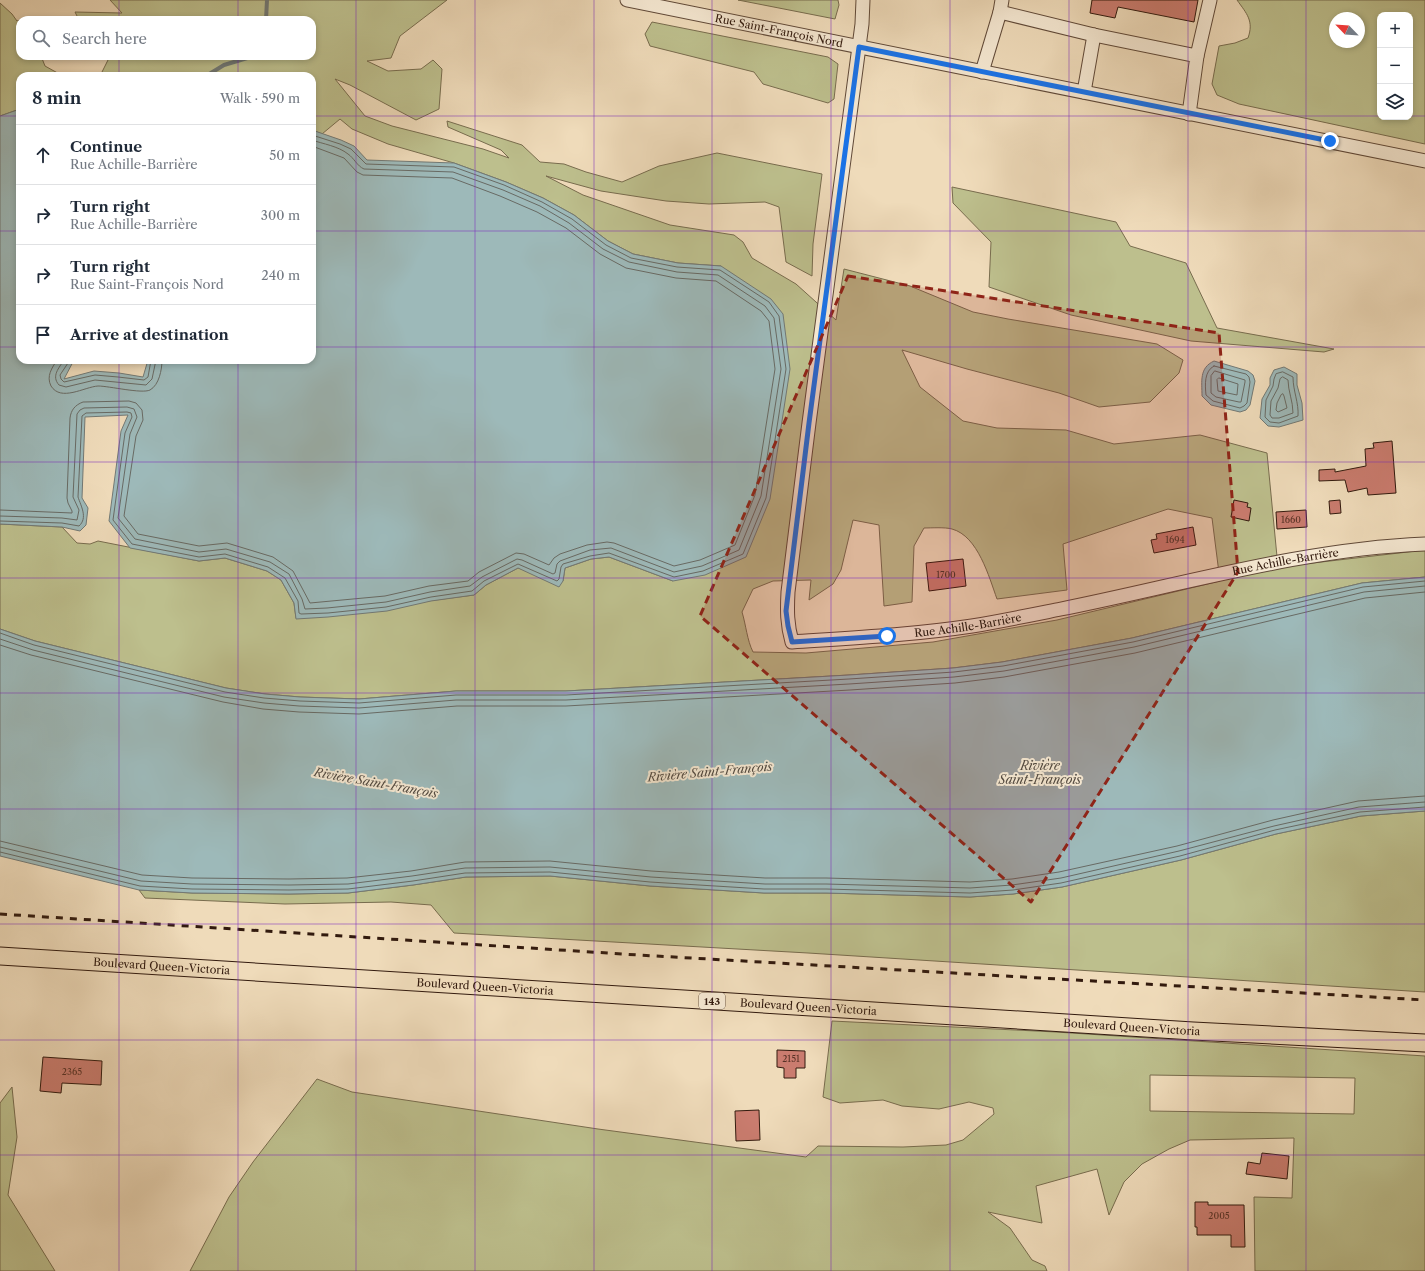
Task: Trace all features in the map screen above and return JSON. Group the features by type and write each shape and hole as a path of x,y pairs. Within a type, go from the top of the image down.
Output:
{"main road":[{"name":"Boulevard Queen-Victoria","path":"0,956 1192,1031 1425,1044"}],"street":[{"name":"Rue Saint-François Nord","path":"627,0 1425,162"},
{"path":"859,47 863,0"},
{"path":"1189,114 1197,56 1210,0"},
{"path":"982,72 1001,6 1094,35 1197,56"},
{"path":"1084,92 1094,35"},
{"name":"Rue Achille-Barrière","path":"859,47 788,592 786,611 792,642 887,636 972,626 1061,609 1303,558 1386,546 1425,544"}],"highlighted area":[{"path":"848,276 1219,333 1238,572 1031,902 700,616"}],"green space":[{"path":"110,0 447,0 400,36 391,58 367,61 388,71 421,69 433,60 442,69 439,109 416,120 350,85 335,79 365,116 392,126 483,149 509,158 501,150 448,127 447,121 522,145 540,162 564,164 622,182 659,166 717,153 822,174 813,244 812,276 786,262 779,207 765,202 709,204 666,201 601,191 546,176 583,195 670,225 734,235 743,242 752,258 796,284 836,320 844,269 910,286 973,312 1157,344 1183,360 1179,373 1150,402 1099,407 1059,393 902,350 920,387 963,421 997,428 1066,430 1114,444 1200,435 1267,453 1278,567 1425,550 1425,577 1362,583 1132,638 1002,662 953,668 566,691 456,691 359,699 300,697 265,694 226,688 35,641 0,629 0,524 62,527 77,543 90,544 98,541 199,561 225,558 267,571 281,580 294,603 296,618 474,595 486,585 518,568 563,581 565,568 591,559 609,557 673,581 721,266 678,263 633,254 608,241 574,215 543,198 506,182 454,163 388,144 352,129 340,119 322,134 316,132 316,72 102,72 108,60 316,60 316,16 77,16 75,12 122,13","holes":["1168,509 1212,518 1220,581 1057,620 933,642 806,653 753,652 749,643 742,612 753,589 773,581 811,580 809,600 833,584 841,570 853,520 879,525 884,606 912,602 914,546 924,528 952,529 961,533 969,540 976,548 981,558 997,599 1067,590 1063,544"]},
{"path":"738,0 838,0 839,5 835,19"},
{"path":"1237,0 1425,0 1425,144 1239,104 1217,95 1212,84 1219,46 1235,43 1248,38 1250,32 1250,22"},
{"path":"0,3 16,20 16,60 43,60 45,66 56,72 16,72 16,110 0,116"},
{"path":"652,22 828,57 838,64 834,99 828,103 763,84 754,72 650,46 645,34"},
{"path":"952,187 1116,222 1130,246 1186,263 1217,328 1334,349 1324,352 1191,341 1071,315 989,287 991,242 953,203"},
{"path":"1425,811 1425,992 808,953 454,933 431,905 391,902 285,904 145,898 139,890 192,893 348,893 466,877 550,876 650,886 764,893 826,893 970,897 1013,894 1062,887 1181,860 1276,834 1361,816"},
{"path":"832,1021 1056,1032 1425,1056 1425,1271 1255,1271 1254,1197 1292,1198 1294,1138 1190,1140 1169,1149 1142,1164 1124,1182 1109,1215 1097,1169 1036,1186 1042,1223 988,1212 1010,1228 1032,1260 1045,1266 1047,1271 190,1271 229,1197 253,1162 317,1079 352,1092 598,1129 806,1157 818,1146 903,1147 946,1145 963,1140 994,1114 993,1108 969,1102 939,1109 902,1106 883,1100 840,1103 823,1097","holes":["1150,1075 1355,1078 1354,1114 1150,1111"]},
{"path":"12,1087 17,1137 8,1195 55,1271 0,1271 0,1103"}],"water":[{"path":"16,110 16,364 72,364 64,379 94,371 143,377 147,364 316,364 316,131 354,146 367,160 454,163 506,182 543,198 574,215 608,241 633,254 678,263 721,266 771,299 783,314 790,369 770,499 746,557 705,575 673,581 609,557 591,559 565,568 563,581 559,587 518,568 486,585 474,595 431,601 387,611 296,619 294,603 281,580 267,571 225,558 199,561 130,548 109,521 121,431 128,415 85,417 82,498 88,508 86,525 80,531 62,527 0,524 0,116"},
{"path":"1214,361 1248,371 1253,375 1255,381 1250,405 1246,410 1240,412 1211,405 1202,396 1202,376 1206,367"},
{"path":"1284,367 1297,374 1297,385 1302,403 1303,420 1279,427 1268,426 1260,418 1262,399 1270,385 1270,378 1274,370"},
{"name":"Rivière Saint-François","path":"1425,577 1425,811 1361,816 1276,834 1181,860 1062,887 1013,894 970,897 826,893 764,893 650,886 550,876 466,877 348,893 192,893 139,890 0,856 0,629 35,641 226,688 265,694 300,697 359,699 456,691 566,691 953,668 1002,662 1132,638 1362,583"}],"building":[{"path":"1092,0 1198,0 1194,22 1118,7 1115,18 1090,13"},
{"path":"1392,441 1396,493 1368,495 1367,488 1348,492 1345,480 1319,481 1319,470 1335,469 1335,472 1366,466 1365,449 1374,448 1373,443"},
{"path":"1234,500 1248,503 1247,507 1251,508 1249,521 1231,517"},
{"path":"1340,500 1341,513 1330,514 1329,501"},
{"path":"1306,510 1307,527 1277,529 1276,512"},
{"path":"1193,527 1196,545 1154,553 1151,540 1157,539 1156,534"},
{"path":"963,559 966,586 929,591 926,563"},
{"path":"777,1050 805,1051 805,1068 796,1068 796,1078 784,1078 784,1068 777,1067"},
{"path":"43,1057 102,1061 101,1085 62,1083 61,1093 40,1091"},
{"path":"759,1110 760,1140 736,1141 735,1111"},
{"path":"1262,1153 1289,1156 1287,1179 1246,1174 1248,1162 1260,1164"},
{"path":"1195,1202 1208,1202 1208,1205 1244,1205 1245,1247 1231,1247 1231,1235 1197,1235 1197,1227 1195,1227"}],"waterway":[{"path":"266,16 267,0"},
{"path":"213,72 224,65 241,60"}],"railway":[{"path":"0,914 638,955 1425,1000"}],"route":[{"path":"887,636 792,642 786,611 809,423 859,47 1330,141"}]}
